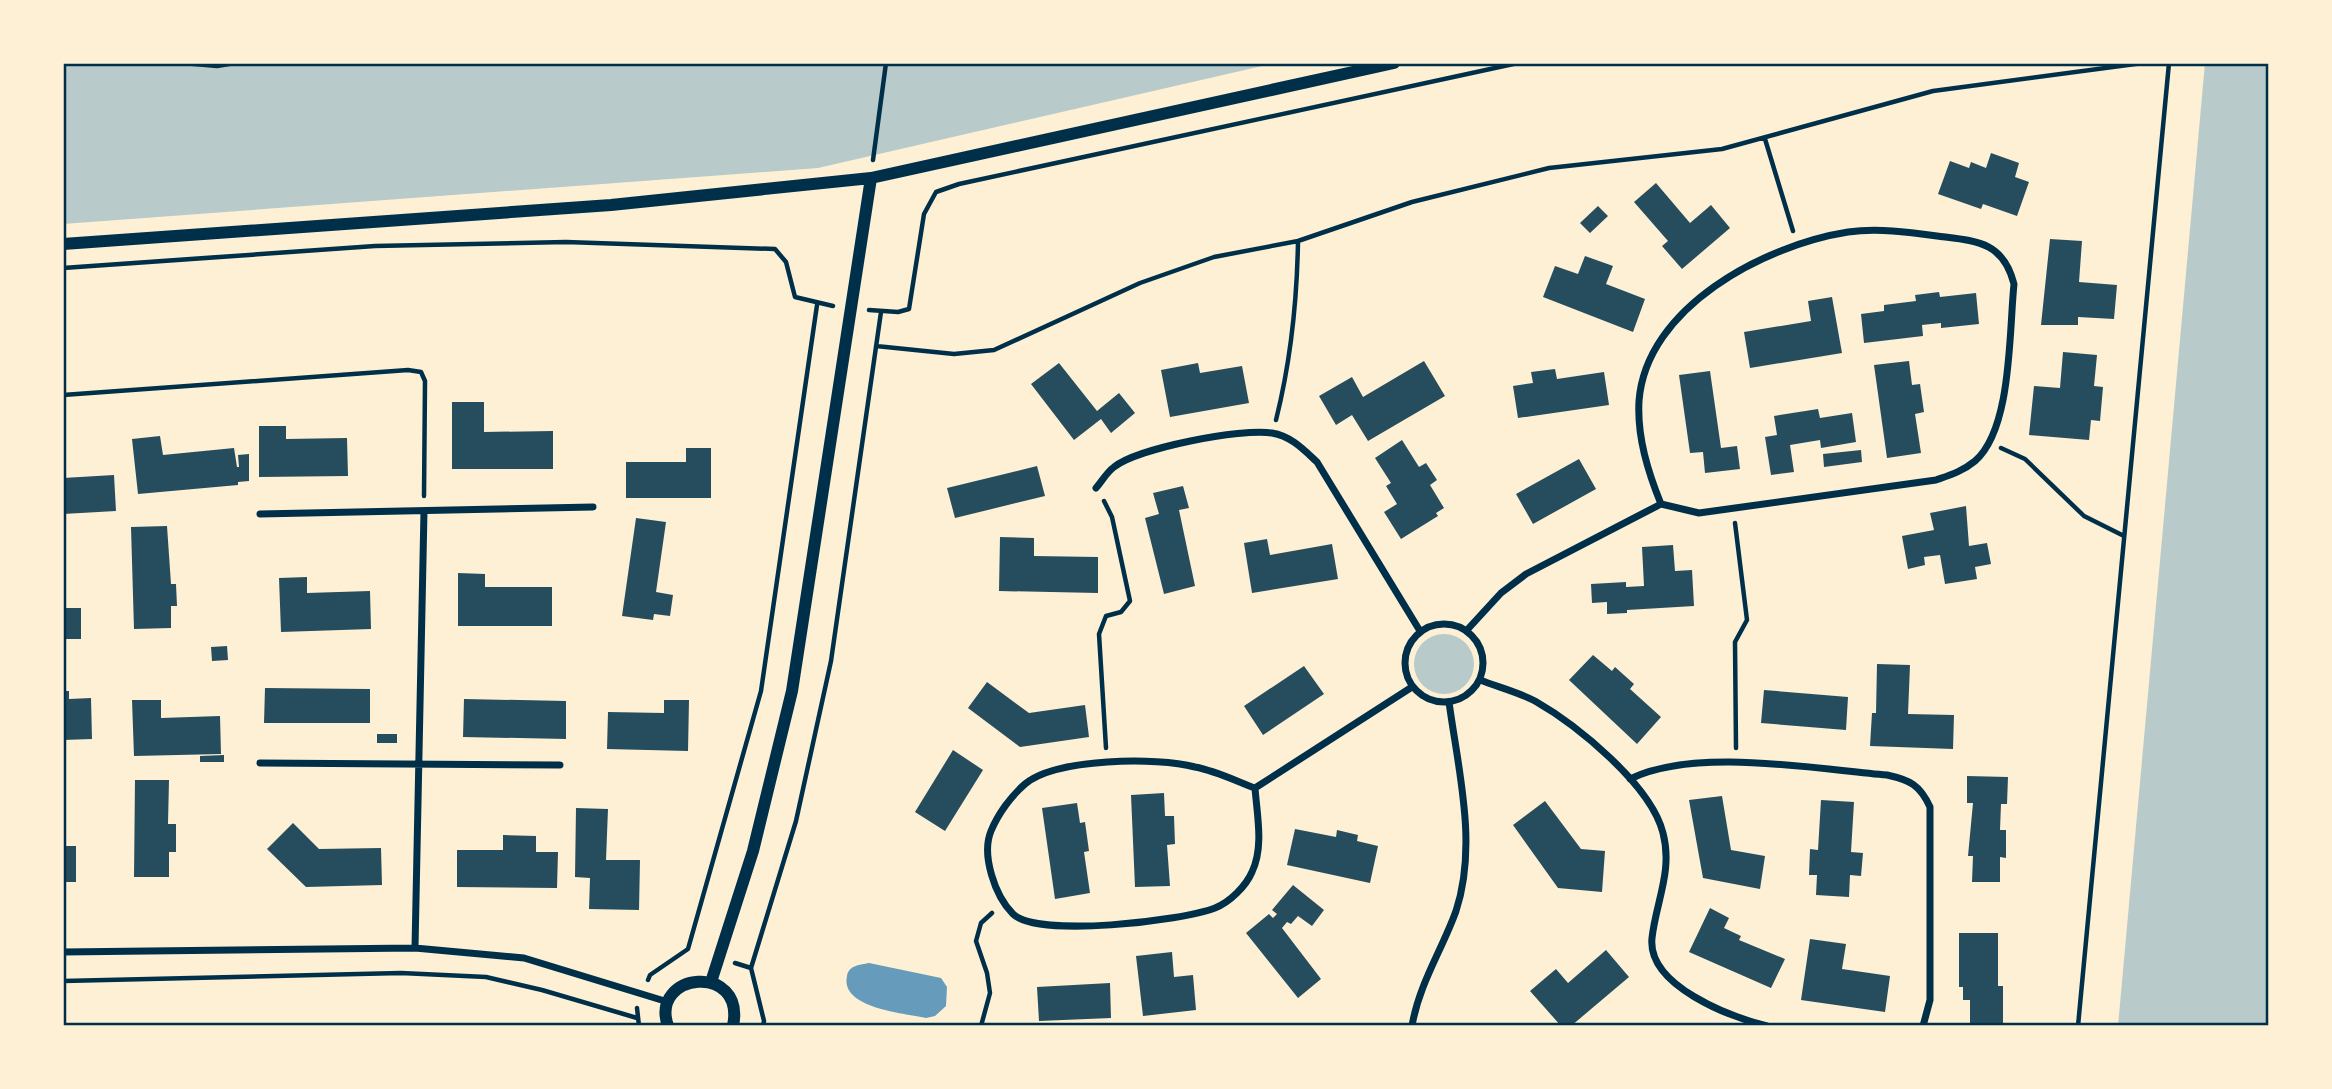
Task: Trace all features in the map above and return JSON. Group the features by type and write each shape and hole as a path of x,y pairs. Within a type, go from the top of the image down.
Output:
{"street":[{"path":"63,244 611,205 871,178 1394,63"},
{"path":"710,982 753,851 792,691 871,178"},
{"path":"1467,630 1500,593 1526,573 1661,504 1699,513 1936,480 1962,470 1977,459 1990,443 2001,416 2014,284 2009,265 2001,254 1980,242 1899,231 1849,232 1797,245 1742,267 1700,298 1662,339 1644,374 1639,402 1642,445 1661,504"},
{"path":"1096,488 1114,467 1142,453 1232,434 1273,433 1296,442 1317,462 1420,631"},
{"path":"260,514 593,508"},
{"path":"415,948 416,764 424,511"},
{"path":"1444,623 1467,630 1481,647 1484,658 1480,680 1462,698 1450,702 1429,699 1412,687 1405,663 1412,640 1420,631 1444,623"},
{"path":"1480,680 1533,700 1572,725 1630,779 1656,814 1667,855 1665,884 1652,939 1654,956 1666,974 1702,1003 1738,1019 1767,1026"},
{"path":"1255,788 1412,687"},
{"path":"1412,1026 1416,1004 1456,910 1464,870 1466,836 1450,702"},
{"path":"1152,761 1196,767 1255,788 1259,849 1252,873 1238,892 1217,907 1185,917 1102,926 1031,924 1016,916 1004,902 988,860 988,838 998,817 1026,784 1047,772 1107,763 1152,761"},
{"path":"260,763 560,765"},
{"path":"1630,779 1649,769 1679,764 1736,763 1887,775 1911,780 1923,792 1930,807 1930,1000 1923,1026"},
{"path":"63,951 415,948 524,958 668,1002"},
{"path":"668,1026 668,1002 680,987 700,981 720,987 733,1004 733,1026"}],"path":[{"path":"183,63 217,66 235,63"},
{"path":"871,178 886,63"},
{"path":"63,268 375,246 566,242 775,249 786,262 796,297 817,305 881,312 909,309 924,214 936,192 959,184 1518,63"},
{"path":"876,346 954,354 993,350 1140,283 1214,257 1298,241 1412,202 1549,168 1722,149 1933,91 2143,63"},
{"path":"2078,1026 2169,63"},
{"path":"1765,139 1797,245"},
{"path":"1273,433 1289,370 1296,318 1298,241"},
{"path":"639,1026 636,1010 650,975 688,949 761,691 817,305"},
{"path":"763,1026 751,968 796,821 831,661 881,312"},
{"path":"63,395 408,370 421,372 425,381 424,511"},
{"path":"1990,443 2025,459 2084,516 2124,536"},
{"path":"1096,488 1112,517 1130,601 1121,612 1106,617 1099,635 1107,763"},
{"path":"1733,508 1748,620 1735,642 1736,763"},
{"path":"981,1026 990,993 987,973 976,941 981,923 1004,902"},
{"path":"63,981 401,973 486,977 638,1018"}],"shaded area":[{"path":"63,63 1275,63 818,168 63,224"},
{"path":"2205,63 2269,63 2269,1026 2118,1026"},
{"path":"1438,634 1450,634 1466,642 1472,652 1472,676 1466,686 1450,694 1438,694 1422,686 1414,670 1414,658 1422,642"}],"water":[{"path":"869,963 941,978 947,987 946,1006 935,1016 926,1018 889,1011 863,1002 847,987 847,976 852,968"}],"building":[{"path":"1991,153 2019,163 2015,177 2029,182 2017,216 1983,204 1981,209 1938,194 1950,161 1969,168 1971,162 1986,168"},
{"path":"1656,183 1690,223 1711,205 1730,228 1682,269 1662,246 1668,241 1634,202"},
{"path":"1598,206 1608,216 1590,233 1580,223"},
{"path":"2050,239 2082,241 2079,282 2117,285 2114,319 2078,317 2078,325 2041,325"},
{"path":"1585,256 1613,266 1606,284 1645,299 1633,332 1543,297 1555,266 1578,274"},
{"path":"1939,292 1940,297 1976,293 1979,324 1941,328 1941,323 1922,325 1923,336 1864,343 1861,314 1884,311 1884,305 1916,301 1915,295"},
{"path":"1832,297 1842,353 1750,368 1744,332 1811,321 1808,301"},
{"path":"2063,352 2097,355 2094,386 2103,387 2100,421 2091,420 2089,440 2029,435 2034,386 2060,388"},
{"path":"1424,361 1445,396 1368,441 1352,415 1336,425 1319,396 1352,377 1363,397"},
{"path":"1909,361 1912,385 1920,384 1924,412 1915,414 1921,453 1887,458 1874,365"},
{"path":"1059,363 1097,411 1119,393 1135,413 1111,433 1101,419 1074,440 1031,384"},
{"path":"1198,363 1200,373 1242,366 1249,403 1170,417 1161,370"},
{"path":"1555,369 1557,379 1604,372 1609,405 1518,418 1513,386 1533,383 1531,372"},
{"path":"1710,371 1721,448 1737,446 1740,469 1705,473 1703,452 1690,453 1679,375"},
{"path":"452,402 484,402 484,432 553,431 553,469 452,469"},
{"path":"1818,409 1820,418 1852,413 1856,442 1821,448 1820,440 1790,445 1794,472 1771,475 1765,437 1777,435 1774,416"},
{"path":"259,426 286,426 286,439 347,438 348,476 259,477"},
{"path":"160,436 163,455 234,448 239,467 238,455 249,454 249,481 238,482 238,485 138,494 132,439"},
{"path":"1402,440 1419,467 1426,463 1437,480 1430,485 1444,508 1436,513 1438,516 1401,539 1384,512 1397,504 1386,486 1391,483 1375,458"},
{"path":"686,448 711,448 711,498 626,498 626,462 686,462"},
{"path":"1861,450 1862,462 1824,467 1823,454"},
{"path":"1579,459 1596,489 1533,524 1516,494"},
{"path":"1037,466 1045,496 955,518 947,488"},
{"path":"114,475 116,511 63,514 63,478"},
{"path":"1183,486 1189,508 1179,510 1195,586 1164,594 1145,518 1159,514 1153,493"},
{"path":"1966,506 1969,546 1987,543 1991,564 1975,567 1977,579 1945,584 1940,555 1924,557 1925,565 1908,569 1902,536 1934,530 1930,513"},
{"path":"636,518 666,522 656,592 673,595 670,616 654,614 653,620 622,616"},
{"path":"167,526 171,584 176,584 177,606 171,606 171,628 134,629 131,527"},
{"path":"1000,537 1034,538 1034,556 1098,557 1098,593 999,591"},
{"path":"1267,539 1270,555 1332,544 1338,579 1252,593 1244,543"},
{"path":"1673,545 1675,571 1692,570 1694,606 1627,610 1627,613 1607,614 1607,602 1592,603 1591,584 1626,582 1626,587 1644,586 1642,547"},
{"path":"458,573 485,574 485,587 552,587 552,626 458,626"},
{"path":"307,577 307,593 370,591 371,629 281,632 279,578"},
{"path":"63,608 81,608 81,639 63,639"},
{"path":"227,646 228,660 212,661 211,647"},
{"path":"1593,655 1612,671 1615,667 1634,684 1630,689 1661,717 1637,744 1569,680"},
{"path":"1877,664 1910,665 1908,714 1954,715 1953,749 1870,746 1872,713 1876,713"},
{"path":"1304,666 1324,694 1263,735 1244,706"},
{"path":"987,682 1029,713 1085,705 1089,737 1020,747 968,708"},
{"path":"265,688 370,689 370,723 264,723"},
{"path":"1764,690 1848,697 1846,730 1761,723"},
{"path":"63,691 69,691 69,699 91,698 92,739 63,740"},
{"path":"464,699 566,701 566,739 463,737"},
{"path":"132,700 161,700 161,718 220,716 221,754 134,756"},
{"path":"664,700 689,700 688,751 607,749 608,712 664,713"},
{"path":"377,734 397,734 397,743 377,743"},
{"path":"953,750 983,770 945,831 915,812"},
{"path":"224,755 224,762 200,762 200,756"},
{"path":"1967,776 2008,777 2007,804 2001,804 2000,830 2006,830 2006,858 2000,857 2000,882 1972,882 1973,856 1968,856 1973,803 1967,803"},
{"path":"135,780 169,780 168,824 176,824 176,852 169,852 169,877 134,877"},
{"path":"1164,793 1165,816 1174,816 1175,844 1167,845 1170,886 1135,887 1131,795"},
{"path":"1722,796 1731,850 1765,856 1760,889 1703,878 1689,800"},
{"path":"1821,800 1854,802 1851,852 1863,853 1861,876 1850,875 1849,897 1816,895 1817,875 1809,875 1810,849 1818,850"},
{"path":"1545,801 1581,849 1605,851 1602,892 1558,888 1513,825"},
{"path":"1077,803 1080,823 1085,822 1089,851 1084,852 1090,893 1055,899 1042,808"},
{"path":"576,808 608,809 606,860 640,860 639,910 589,909 590,878 575,877"},
{"path":"293,823 319,849 381,848 382,885 306,887 267,849"},
{"path":"1295,829 1336,837 1337,830 1358,835 1357,841 1378,846 1370,883 1287,865"},
{"path":"503,835 536,836 536,852 558,852 557,888 457,887 457,850 503,850"},
{"path":"63,846 76,846 76,882 63,882"},
{"path":"1293,885 1324,910 1312,926 1298,916 1291,924 1287,922 1282,928 1321,979 1298,998 1246,933 1269,914 1273,918 1277,914 1272,910"},
{"path":"1710,908 1729,918 1724,928 1741,936 1739,940 1785,959 1771,988 1689,952"},
{"path":"1959,933 1998,933 1998,986 2003,986 2003,1026 1970,1026 1970,1000 1963,1000 1963,987 1959,987"},
{"path":"1810,939 1846,944 1842,969 1890,976 1885,1012 1801,1000"},
{"path":"1606,950 1629,977 1571,1026 1561,1026 1530,991 1556,969 1568,983"},
{"path":"1172,952 1174,977 1193,975 1196,1010 1143,1016 1136,956"},
{"path":"1110,983 1111,1018 1039,1021 1037,987"}]}
